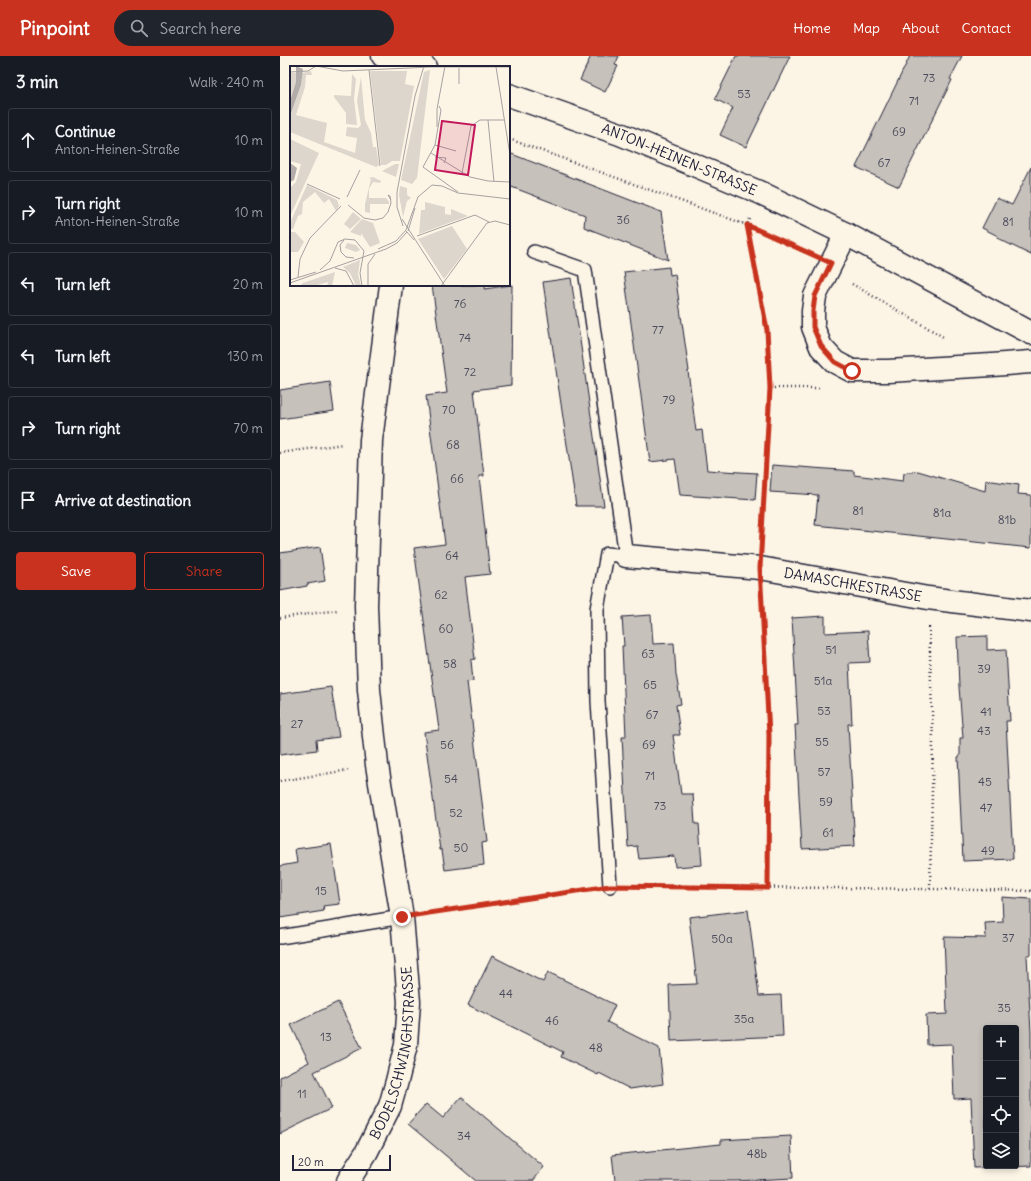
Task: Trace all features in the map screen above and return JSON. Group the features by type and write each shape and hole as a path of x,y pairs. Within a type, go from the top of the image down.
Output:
{"street":[{"path":"383,56 421,66"},
{"name":"ANTON-HEINEN-STRASSE","path":"510,95 620,134 761,193 846,234 1031,333"},
{"path":"846,234 815,296 813,311 813,327 821,346 835,362 852,371 888,371 1031,362"},
{"name":"BODELSCHWINGHSTRASSE","path":"348,1181 366,1153 390,1106 406,1045 410,1002 402,917 377,765 369,690 366,606 371,440 391,286"},
{"name":"DAMASCHKESTRASSE","path":"626,556 760,568 928,598 1031,611"}],"lane":[{"path":"534,252 585,270 626,556 607,554 597,609 598,701 610,886"},
{"path":"280,936 402,917"}],"path":[{"path":"510,139 747,225 831,263 842,279 951,342"},
{"path":"761,193 747,225 767,330 770,388 760,568 769,735 768,888"},
{"path":"280,453 371,440"},
{"path":"928,598 933,741 930,888"},
{"path":"280,618 366,606"},
{"path":"280,781 377,765"},
{"path":"402,917 610,886 930,888 1031,891"}],"building":[{"path":"591,56 619,56 615,65 618,66 605,92 580,80"},
{"path":"736,56 790,56 746,147 720,135 733,108 715,99"},
{"path":"910,56 962,56 950,79 952,80 899,187 856,167"},
{"path":"510,153 661,212 668,260 584,227 585,215 510,186"},
{"path":"1031,167 1031,255 997,238 998,236 982,228 997,198 1012,205"},
{"path":"669,267 670,275 675,274 696,431 702,430 707,470 757,473 755,500 680,495 675,459 650,462 624,272"},
{"path":"571,278 604,506 576,506 543,282"},
{"path":"512,285 511,385 474,390 484,476 479,476 490,574 465,577 475,659 471,660 473,681 467,682 487,842 482,843 484,865 445,870 442,850 440,850 424,732 439,730 414,548 445,544 426,396 447,393 432,286 485,286 484,289"},
{"path":"330,382 334,411 280,419 280,390"},
{"path":"772,465 854,471 854,475 903,481 904,473 918,471 985,491 986,480 1019,485 1018,494 1031,495 1031,548 815,525 818,495 770,492"},
{"path":"320,547 325,581 280,591 280,553"},
{"path":"651,615 653,644 674,643 676,674 681,704 676,705 680,735 673,735 681,794 693,794 695,824 699,824 702,865 675,867 674,856 639,859 637,846 628,847 622,737 626,737 622,617"},
{"path":"825,616 825,633 868,631 870,662 849,663 852,724 848,724 855,846 802,849 795,725 798,725 792,618"},
{"path":"987,636 987,650 1006,649 1010,721 1006,721 1013,859 963,861 958,757 960,756 960,738 963,738 957,637"},
{"path":"331,687 339,737 316,740 317,750 280,755 280,694"},
{"path":"331,844 340,904 323,906 324,911 280,918 280,866 297,863 295,849"},
{"path":"1002,897 1031,899 1031,955 1027,955 1031,1033 1031,1166 1019,1166 1019,1025 983,1025 983,1168 974,1168 971,1098 954,1099 952,1044 927,1045 926,1015 947,1014 944,937 986,938 985,923 1003,922"},
{"path":"748,910 759,996 781,995 783,1036 671,1041 669,985 697,984 689,917"},
{"path":"492,956 543,982 548,972 615,1005 607,1022 659,1048 663,1084 630,1089 599,1073 598,1075 561,1057 563,1052 468,1005"},
{"path":"338,1002 362,1048 314,1072 332,1108 280,1134 280,1077 309,1062 291,1025"},
{"path":"461,1097 544,1167 533,1181 476,1181 408,1124 426,1104 443,1118"},
{"path":"791,1136 793,1178 736,1181 615,1181 612,1155 721,1144 721,1140"}],"route":[{"path":"402,917 610,886 768,888 769,735 760,568 770,388 767,330 747,225 831,263 815,296 813,327 821,346 835,362 852,371"}]}
